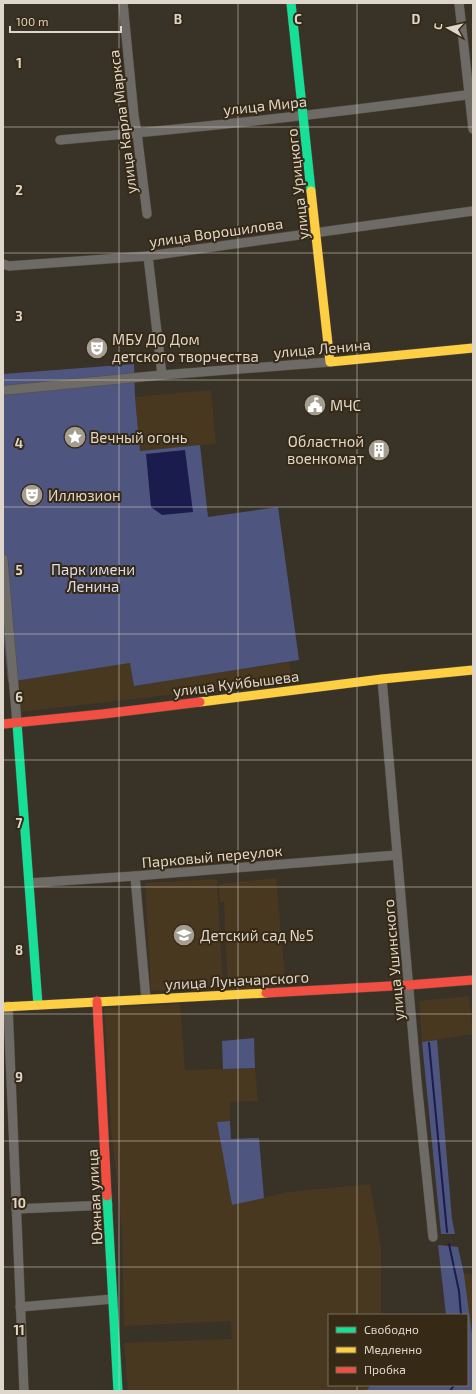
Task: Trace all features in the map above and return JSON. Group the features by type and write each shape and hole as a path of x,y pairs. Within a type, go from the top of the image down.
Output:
{"street":[{"name":"улица Карла Маркса","path":"123,3 134,116 147,214"},
{"name":"улица Урицкого","path":"291,3 330,362"},
{"path":"459,3 471,94 473,129"},
{"name":"улица Мира","path":"60,140 304,115 471,94"},
{"name":"улица Ворошилова","path":"6,265 148,256 473,211"},
{"path":"148,256 162,375"},
{"name":"улица Ленина","path":"7,390 473,348"},
{"path":"3,559 38,1005"},
{"name":"улица Куйбышева","path":"3,724 103,714 382,679 473,670"},
{"name":"улица Ушинского","path":"382,679 433,1237"},
{"name":"Парковый переулок","path":"29,883 397,855"},
{"path":"136,876 146,998"},
{"name":"улица Луначарского","path":"6,1006 409,985 473,980"},
{"name":"Южная улица","path":"96,1001 118,1391"},
{"path":"6,1006 24,1391"},
{"path":"16,1209 108,1205"},
{"path":"20,1307 113,1299"}],"shaded area":[{"path":"211,390 216,444 140,451 135,397"},
{"path":"185,450 193,512 162,515 151,507 146,454"},
{"path":"289,662 292,681 20,712 17,680 131,663 134,686"},
{"path":"276,878 286,986 228,990 224,902 220,902 219,884"},
{"name":"Детский сад №5","path":"217,879 223,987 151,991 145,883"},
{"path":"469,996 473,1034 422,1042 419,1001"},
{"path":"180,1004 185,1070 255,1068 258,1101 230,1102 230,1121 217,1122 232,1205 288,1192 370,1184 381,1246 381,1314 328,1314 328,1386 370,1386 366,1391 128,1391 124,1343 232,1339 231,1321 124,1326 122,1230 111,1127 104,1008"},
{"path":"464,1274 473,1274 473,1341"}],"green space":[{"name":"Парк имени Ленина","path":"134,364 135,397 140,451 200,445 208,517 278,507 299,660 134,686 130,663 8,682 3,630 3,374"},
{"path":"254,1038 255,1068 223,1069 222,1041"},
{"path":"437,1040 452,1219 455,1234 441,1234 422,1042"},
{"path":"230,1121 231,1139 259,1138 264,1198 232,1205 217,1122"},
{"path":"438,1245 458,1247 464,1274 473,1341 473,1391 366,1391 370,1386 468,1386 468,1314 446,1314"}],"waterway":[{"path":"429,1043 447,1232"},
{"path":"449,1244 459,1291 461,1314"},
{"path":"450,1391 453,1386"}],"traffic: fast":[{"path":"291,3 311,191"},
{"path":"17,723 38,1005"},
{"path":"107,1196 118,1391"}],"traffic: slow":[{"path":"311,191 330,362 473,348"},
{"path":"200,702 382,679 473,670"},
{"path":"3,1007 266,993"}],"traffic: jam":[{"path":"3,724 200,702"},
{"path":"266,993 473,980"},
{"path":"97,1001 107,1196"}],"place":[{"name":"МБУ ДО Дом детского творчества","path":"97,348"},
{"name":"МЧС","path":"315,405"},
{"name":"Вечный огонь","path":"75,437"},
{"name":"Областной военкомат","path":"379,450"},
{"name":"Иллюзион","path":"32,495"},
{"name":"Детский сад №5","path":"184,935"}]}
